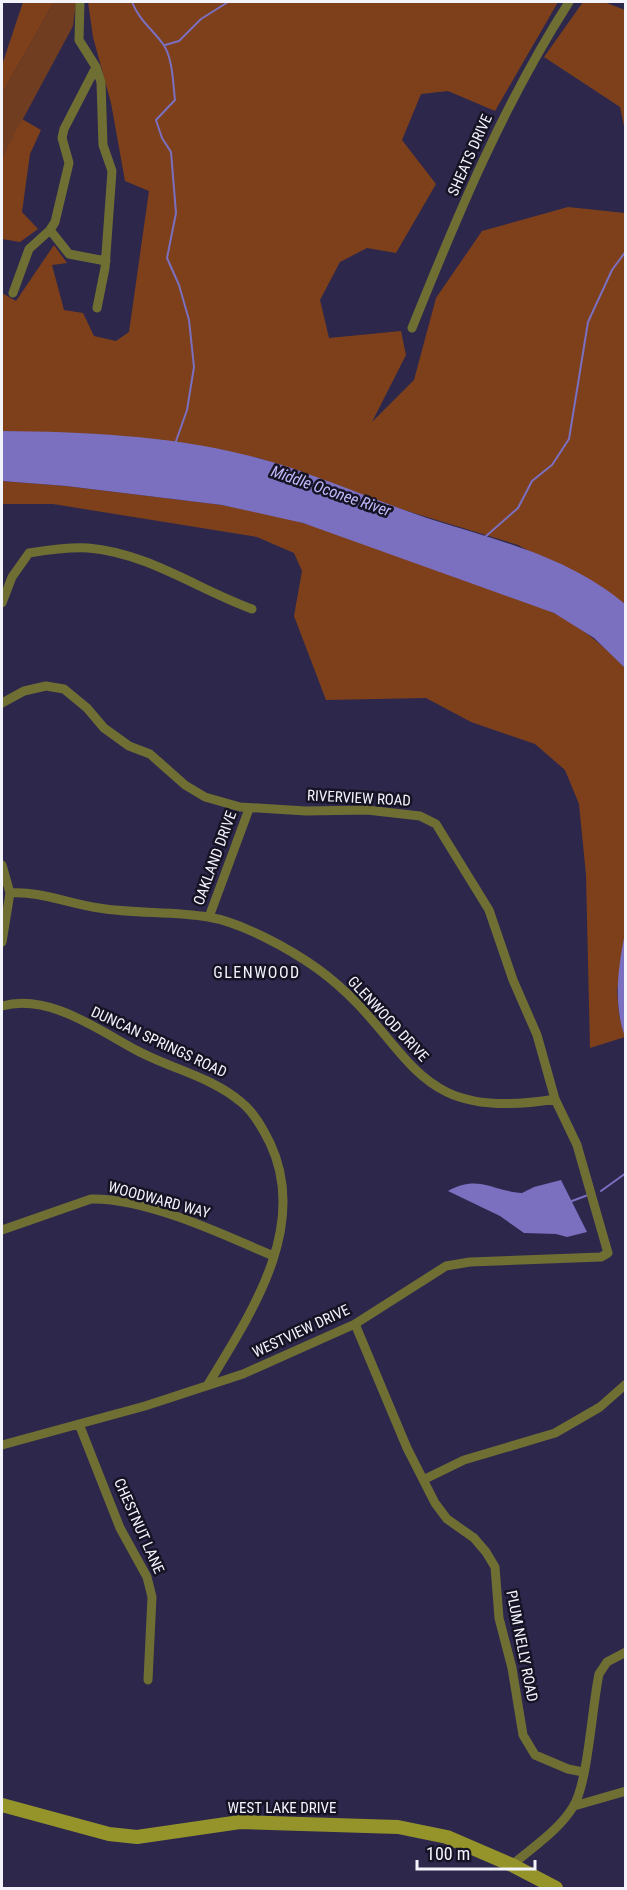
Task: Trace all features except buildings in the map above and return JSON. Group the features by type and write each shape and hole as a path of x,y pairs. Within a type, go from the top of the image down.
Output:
{"main road":[{"name":"WEST LAKE DRIVE","path":"2,1804 109,1834 137,1837 240,1822 398,1827 447,1837 512,1865 556,1888"}],"street":[{"path":"80,2 79,40 96,67 101,82 103,145 112,171 106,261 97,308"},
{"name":"SHEATS DRIVE","path":"412,328 495,131 540,48 569,2"},
{"path":"13,293 29,249 50,230 55,222 69,163 62,138 63,129 96,67"},
{"path":"50,230 69,254 106,261"},
{"path":"2,603 12,577 29,553 89,548 154,565 225,599 252,609"},
{"name":"RIVERVIEW ROAD","path":"2,703 24,691 46,686 63,689 87,708 104,728 129,746 150,754 185,785 206,796 249,809 367,810 420,816 436,824 489,910 513,980 537,1035 555,1100 577,1145 608,1253"},
{"name":"OAKLAND DRIVE","path":"209,917 249,809"},
{"path":"2,865 10,893 2,942"},
{"name":"GLENWOOD DRIVE","path":"10,893 26,892 98,908 209,917 256,934 317,969 351,997 401,1056 421,1077 438,1089 457,1097 502,1105 555,1100"},
{"name":"DUNCAN SPRINGS ROAD","path":"2,1006 26,1003 49,1007 149,1057 221,1087 244,1104 266,1136 277,1157 285,1210 273,1256 256,1302 207,1386"},
{"name":"WOODWARD WAY","path":"2,1230 91,1199 102,1199 147,1209 212,1229 273,1256"},
{"name":"WESTVIEW DRIVE","path":"2,1445 80,1424 243,1374 355,1324 446,1266 470,1262 601,1257 608,1253"},
{"name":"PLUM NELLY ROAD","path":"355,1324 407,1448 425,1479 435,1503 447,1519 474,1538 495,1567 499,1618 512,1668 523,1735 535,1755 568,1769 583,1772"},
{"path":"425,1479 464,1460 555,1433 600,1407 626,1384"},
{"name":"CHESTNUT LANE","path":"80,1424 120,1528 147,1577 152,1597 148,1680"},
{"path":"512,1865 564,1819 574,1806 583,1772 599,1674 607,1662 626,1652"},
{"path":"574,1806 626,1791"}],"shaded area":[{"path":"23,2 54,2 2,94 2,65"},
{"path":"54,2 76,2 73,26 2,158 2,94"},
{"path":"88,2 558,2 495,111 448,91 421,94 402,140 436,184 396,253 367,248 340,262 320,300 329,338 401,331 406,355 372,422 414,380 436,298 482,231 568,207 625,213 625,604 518,545 404,510 259,458 141,438 2,431 2,293 16,301 54,245 67,263 52,265 64,310 83,313 94,336 116,341 129,332 149,191 125,181 111,103 93,37"},
{"path":"583,2 604,2 625,10 625,131 620,107 544,57"},
{"path":"22,119 41,130 30,154 22,212 38,229 20,242 2,239 2,158"},
{"path":"2,481 66,486 222,505 280,516 335,533 543,608 577,627 607,650 625,668 626,933 617,991 619,1014 625,1037 590,1048 586,875 579,804 565,770 535,744 471,722 426,698 326,700 294,616 302,571 294,553 257,537 53,504 2,504"}],"water":[{"name":"Middle Oconee River","path":"2,431 94,434 155,439 216,448 292,468 427,518 530,551 580,573 625,604 625,668 594,638 554,613 303,523 222,505 66,486 2,481"},
{"path":"625,933 625,1037 619,1011 618,985"},
{"path":"561,1180 587,1232 567,1237 556,1234 524,1233 500,1216 448,1191 459,1186 477,1184 522,1193 534,1187"}],"waterway":[{"path":"132,2 138,14 163,44 171,64 173,79 175,100 156,120 162,138 171,152 176,213 167,258 179,285 189,320 194,367 187,410 175,444"},
{"path":"165,45 179,41 201,19 228,2"},
{"path":"485,537 518,508 532,481 552,465 569,439 588,322 612,270 626,251"},
{"path":"601,1191 626,1173"},
{"path":"572,1201 588,1195"}],"district":[{"name":"GLENWOOD","path":"257,972"}]}
